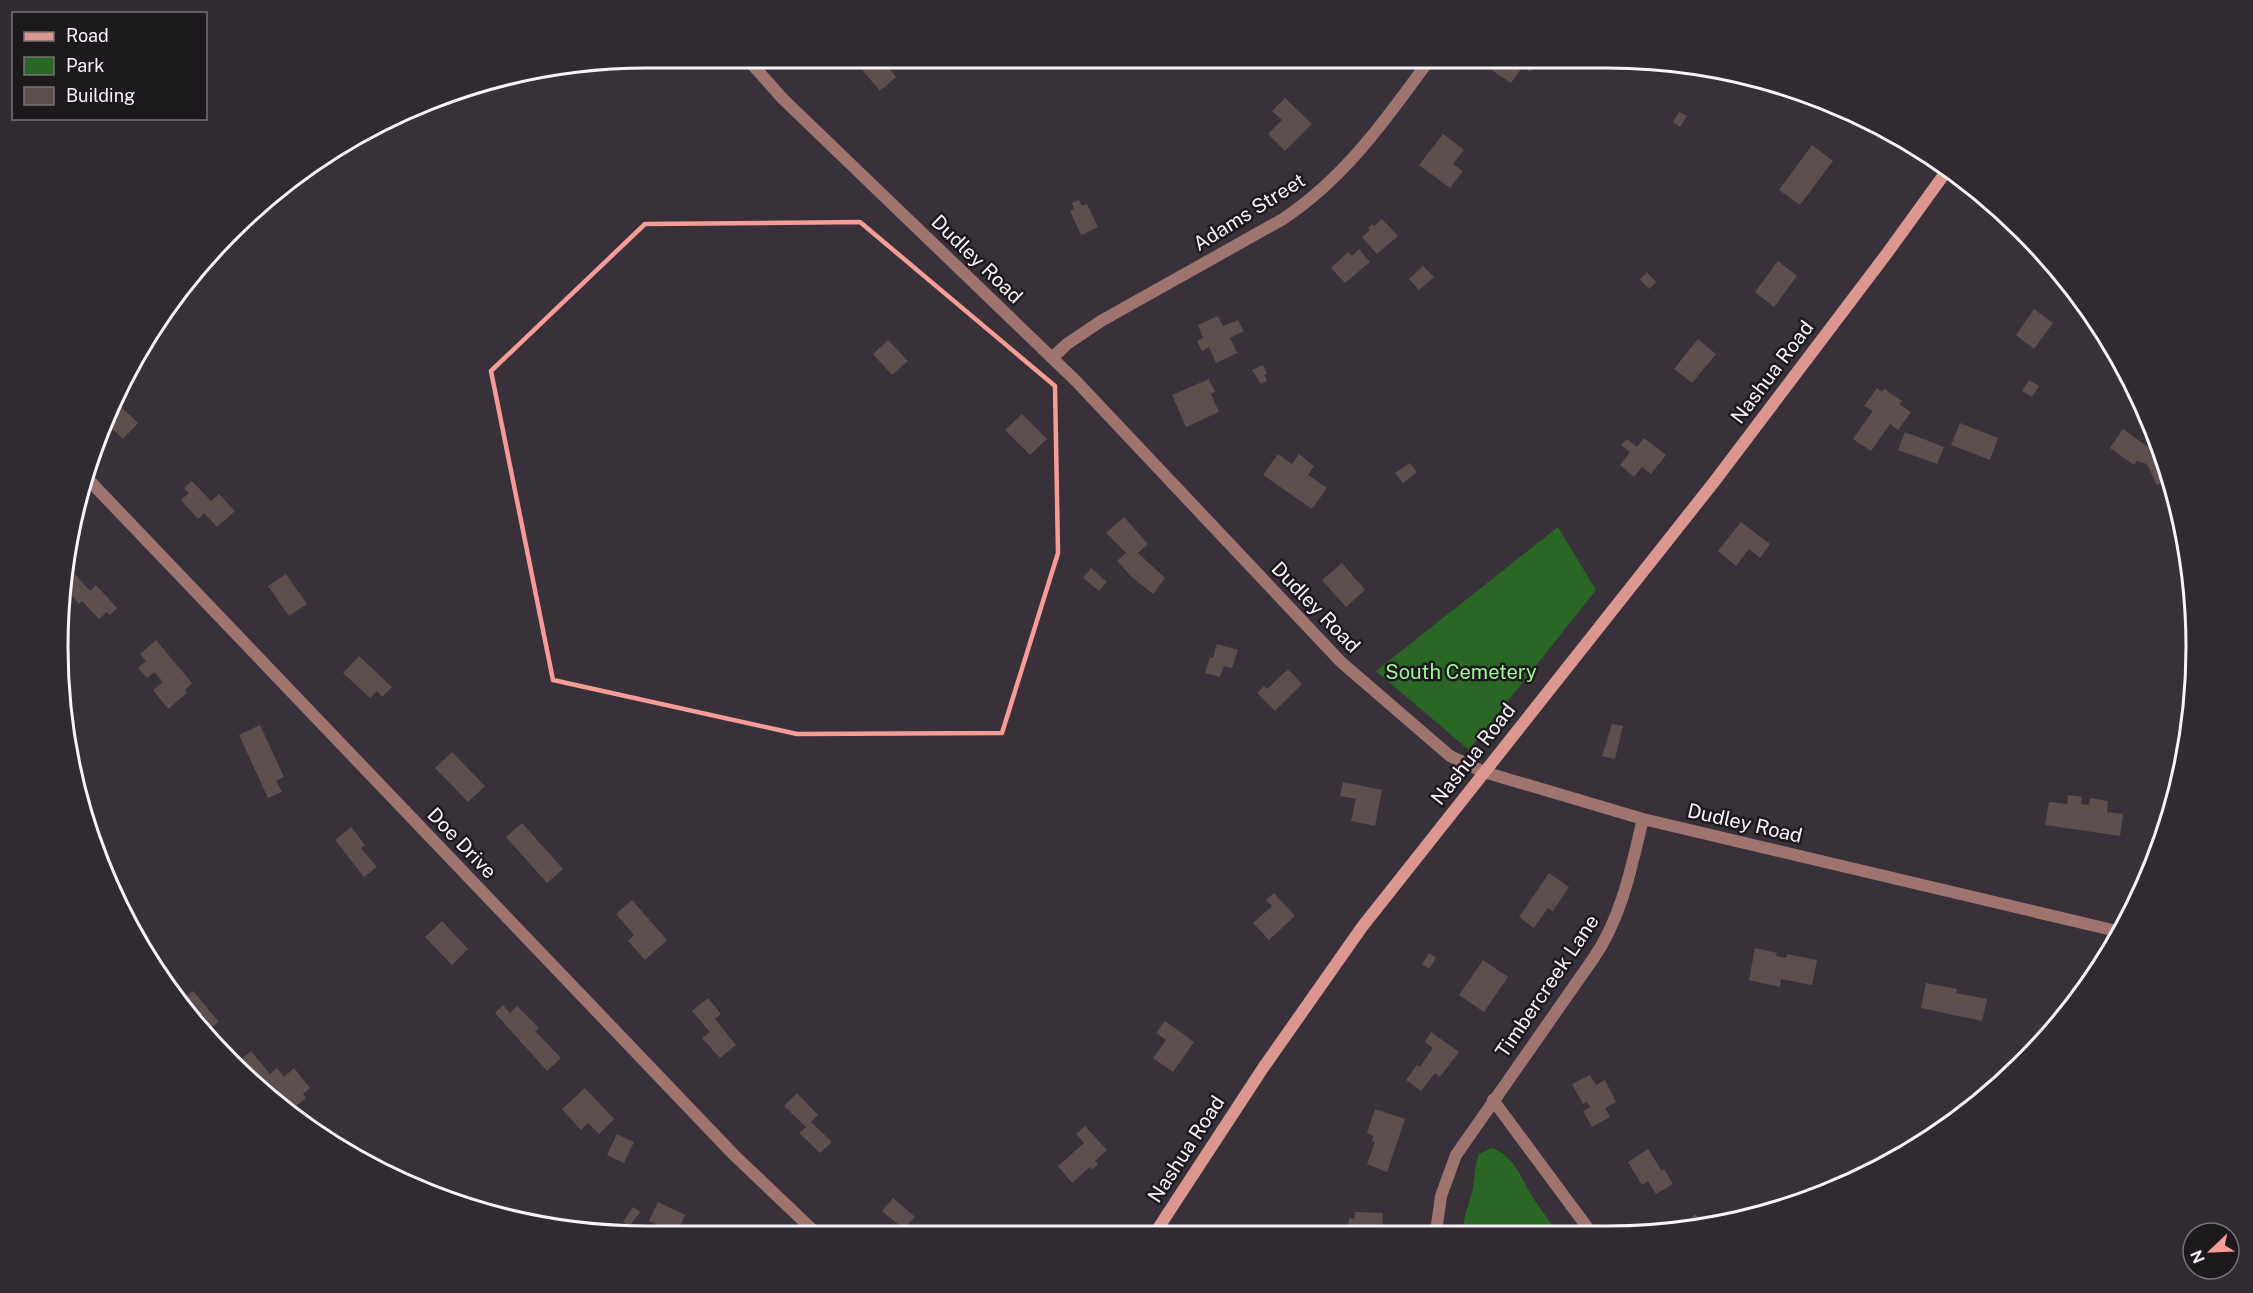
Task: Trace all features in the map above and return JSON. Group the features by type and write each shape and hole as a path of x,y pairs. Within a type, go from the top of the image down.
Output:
{"main road":[{"name":"Nashua Road","path":"1159,1226 1225,1124 1362,927 1714,482 1943,176"}],"street":[{"name":"Dudley Road","path":"755,68 783,99 1102,408 1341,662 1437,746 1464,764 1643,819 2111,930"},
{"name":"Adams Street","path":"1052,358 1067,344 1101,321 1305,205 1370,141 1423,68"},
{"name":"Doe Drive","path":"91,483 734,1155 809,1226"},
{"name":"Timbercreek Lane","path":"1437,1226 1446,1176 1461,1147 1602,946 1624,897 1643,819"},
{"path":"1493,1100 1586,1226"}],"highlighted area":[{"path":"860,222 1055,386 1058,553 1002,733 797,734 553,680 491,371 645,224"}],"green space":[{"name":"South Cemetery","path":"1558,527 1596,590 1469,750 1376,671"},
{"path":"1491,1148 1505,1155 1520,1174 1531,1195 1553,1226 1464,1226 1479,1154"}],"building":[{"path":"860,68 889,68 896,77 880,91"},
{"path":"1491,68 1522,68 1511,83"},
{"path":"1285,98 1312,124 1285,151 1268,134 1282,120 1272,111"},
{"path":"1679,112 1687,116 1680,127 1673,122"},
{"path":"1443,134 1464,150 1453,164 1463,171 1450,188 1419,165"},
{"path":"1812,145 1833,161 1800,205 1779,190"},
{"path":"1079,200 1082,206 1087,204 1098,227 1081,235 1070,211 1074,209 1072,203"},
{"path":"1382,219 1398,236 1377,254 1362,237 1370,230 1368,228 1372,224 1374,226"},
{"path":"1359,249 1370,262 1345,283 1331,268 1348,252 1352,256"},
{"path":"1778,261 1797,276 1774,307 1755,292"},
{"path":"1423,266 1434,277 1419,290 1409,279"},
{"path":"1647,272 1656,282 1649,289 1640,279"},
{"path":"2034,309 2053,323 2034,349 2016,335"},
{"path":"1218,316 1223,326 1238,320 1244,331 1230,338 1237,353 1216,363 1209,347 1202,351 1197,341 1203,338 1198,325"},
{"path":"1698,339 1716,354 1692,383 1674,369"},
{"path":"888,340 908,361 892,375 873,354"},
{"path":"1263,365 1267,381 1261,384 1252,370"},
{"path":"1209,379 1215,392 1211,394 1219,412 1186,427 1172,395"},
{"path":"2029,380 2039,386 2032,397 2022,391"},
{"path":"1877,388 1882,392 1884,389 1902,401 1899,404 1911,412 1898,430 1890,424 1871,451 1853,439 1873,411 1864,406"},
{"path":"120,406 138,423 123,439 111,428"},
{"path":"1022,414 1047,439 1030,455 1005,430"},
{"path":"1960,423 1998,438 1990,460 1951,445"},
{"path":"2123,429 2150,446 2162,483 2157,485 2147,464 2137,461 2134,465 2110,448"},
{"path":"1905,432 1944,447 1937,464 1898,450"},
{"path":"1644,438 1666,455 1651,474 1642,467 1634,477 1620,465 1630,452 1621,445 1627,439 1637,447"},
{"path":"1278,454 1292,464 1299,454 1314,466 1308,475 1327,488 1312,509 1263,475"},
{"path":"1410,463 1417,472 1403,483 1395,473"},
{"path":"192,481 211,501 219,494 235,511 217,527 204,513 198,519 181,500 189,493 184,488"},
{"path":"1124,517 1148,544 1138,553 1165,578 1153,594 1117,561 1126,553 1106,533"},
{"path":"1741,522 1770,544 1760,558 1749,549 1736,566 1718,551"},
{"path":"1342,563 1365,590 1346,607 1322,580"},
{"path":"1091,568 1107,582 1099,591 1083,578"},
{"path":"72,573 90,591 96,585 117,608 110,615 107,612 99,619 82,601 79,604 72,596 70,598"},
{"path":"286,574 307,604 289,616 268,586"},
{"path":"156,640 192,683 185,690 187,693 168,709 153,690 163,682 154,672 147,678 138,668 146,661 140,654"},
{"path":"1217,644 1238,650 1232,668 1224,666 1220,677 1205,673"},
{"path":"359,656 392,687 382,697 377,691 370,698 343,673"},
{"path":"1288,669 1302,684 1275,711 1257,693 1264,686 1267,689"},
{"path":"1612,724 1623,726 1615,759 1602,756"},
{"path":"260,725 284,777 276,781 282,792 268,798 239,735"},
{"path":"452,752 485,786 468,802 435,768"},
{"path":"1343,782 1382,790 1375,826 1351,821 1356,799 1340,796"},
{"path":"2068,795 2082,797 2081,804 2089,805 2090,798 2108,801 2107,812 2123,814 2120,836 2045,825 2049,802 2067,804"},
{"path":"522,823 563,869 547,883 506,837"},
{"path":"351,827 365,845 361,848 377,867 364,877 335,840"},
{"path":"1549,873 1569,887 1553,911 1548,908 1534,928 1519,917"},
{"path":"1274,893 1295,916 1269,940 1253,923 1272,906 1266,900"},
{"path":"632,900 667,940 645,960 628,941 634,935 616,914"},
{"path":"442,921 468,949 452,965 425,937"},
{"path":"1755,948 1777,953 1776,956 1786,958 1787,954 1817,960 1812,985 1781,979 1780,987 1749,980"},
{"path":"1429,953 1436,958 1429,969 1422,964"},
{"path":"1483,960 1508,977 1484,1012 1459,995"},
{"path":"1926,983 1957,989 1956,993 1987,999 1982,1021 1921,1008"},
{"path":"193,991 219,1022 212,1027 186,997"},
{"path":"708,998 721,1014 715,1019 736,1045 720,1058 702,1038 710,1032 692,1011"},
{"path":"503,1005 510,1013 517,1006 539,1028 535,1031 561,1058 547,1071 495,1013"},
{"path":"1165,1021 1194,1042 1173,1072 1153,1058 1166,1040 1156,1033"},
{"path":"1431,1032 1459,1052 1440,1077 1435,1073 1421,1091 1406,1080 1417,1065 1420,1067 1433,1048 1425,1042"},
{"path":"251,1051 270,1074 277,1068 284,1077 294,1068 310,1088 303,1094 306,1098 295,1107 241,1060"},
{"path":"1590,1075 1596,1085 1605,1080 1616,1102 1605,1108 1610,1117 1592,1127 1583,1111 1590,1107 1587,1102 1583,1104 1572,1084"},
{"path":"585,1088 614,1119 599,1134 588,1123 581,1130 562,1109"},
{"path":"797,1093 818,1115 811,1122 832,1142 820,1153 799,1133 806,1127 784,1106"},
{"path":"1375,1109 1405,1119 1387,1172 1367,1164 1375,1142 1372,1141 1373,1136 1367,1133"},
{"path":"1085,1126 1107,1150 1095,1161 1098,1164 1092,1170 1090,1167 1072,1183 1058,1166 1084,1143 1076,1134"},
{"path":"617,1134 634,1142 624,1163 607,1155"},
{"path":"1648,1149 1673,1184 1656,1194 1648,1181 1642,1185 1628,1162"},
{"path":"893,1198 915,1217 907,1226 900,1226 882,1211"},
{"path":"658,1202 685,1215 680,1226 660,1226 649,1221"},
{"path":"633,1207 640,1212 630,1225 623,1222"},
{"path":"1355,1212 1383,1213 1382,1226 1348,1226 1349,1218 1354,1219"}]}
